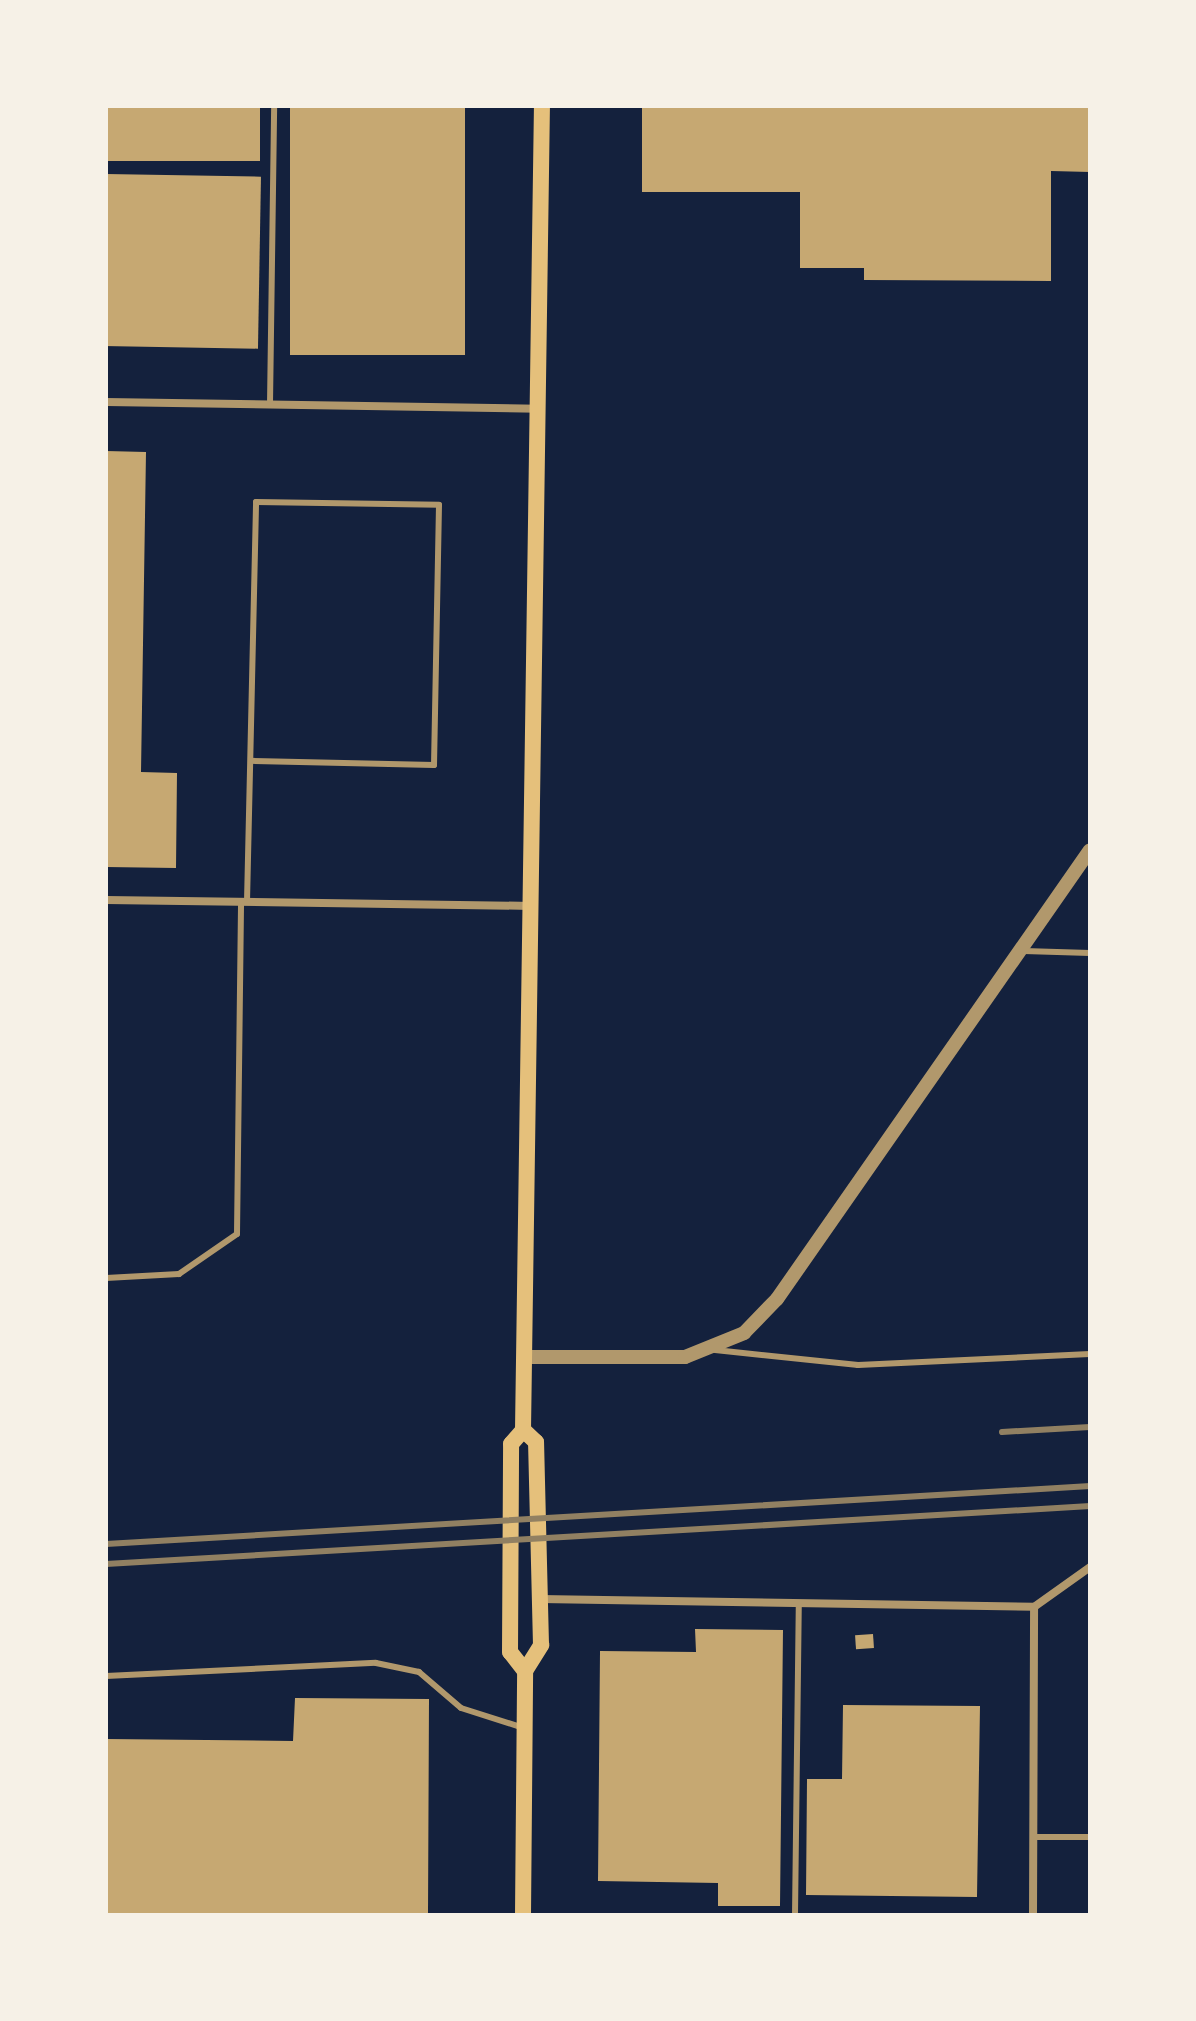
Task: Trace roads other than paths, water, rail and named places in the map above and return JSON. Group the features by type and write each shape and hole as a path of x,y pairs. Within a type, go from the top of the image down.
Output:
{"main road":[{"path":"525,1671 510,1652 511,1444 523,1430 525,1357 542,106"},
{"path":"523,1430 536,1442 541,1645 525,1671 523,1915"}],"street":[{"path":"106,402 539,409"},
{"path":"525,1357 644,1359 715,1350 777,1299 1090,850"},
{"path":"106,900 533,906"},
{"path":"540,1599 1034,1607 1090,1567"},
{"path":"1033,1915 1034,1607"}],"lane":[{"path":"270,404 274,106"},
{"path":"106,1278 179,1274 237,1234 256,502 439,505 434,765 251,761"},
{"path":"1020,950 1090,953"},
{"path":"715,1350 858,1365 1090,1354"},
{"path":"795,1915 799,1601"},
{"path":"106,1676 376,1663 419,1672 461,1708 524,1728"},
{"path":"1033,1837 1090,1837"}],"railway":[{"path":"1002,1432 1090,1427"},
{"path":"106,1544 1090,1486"},
{"path":"106,1564 1090,1506"}]}
